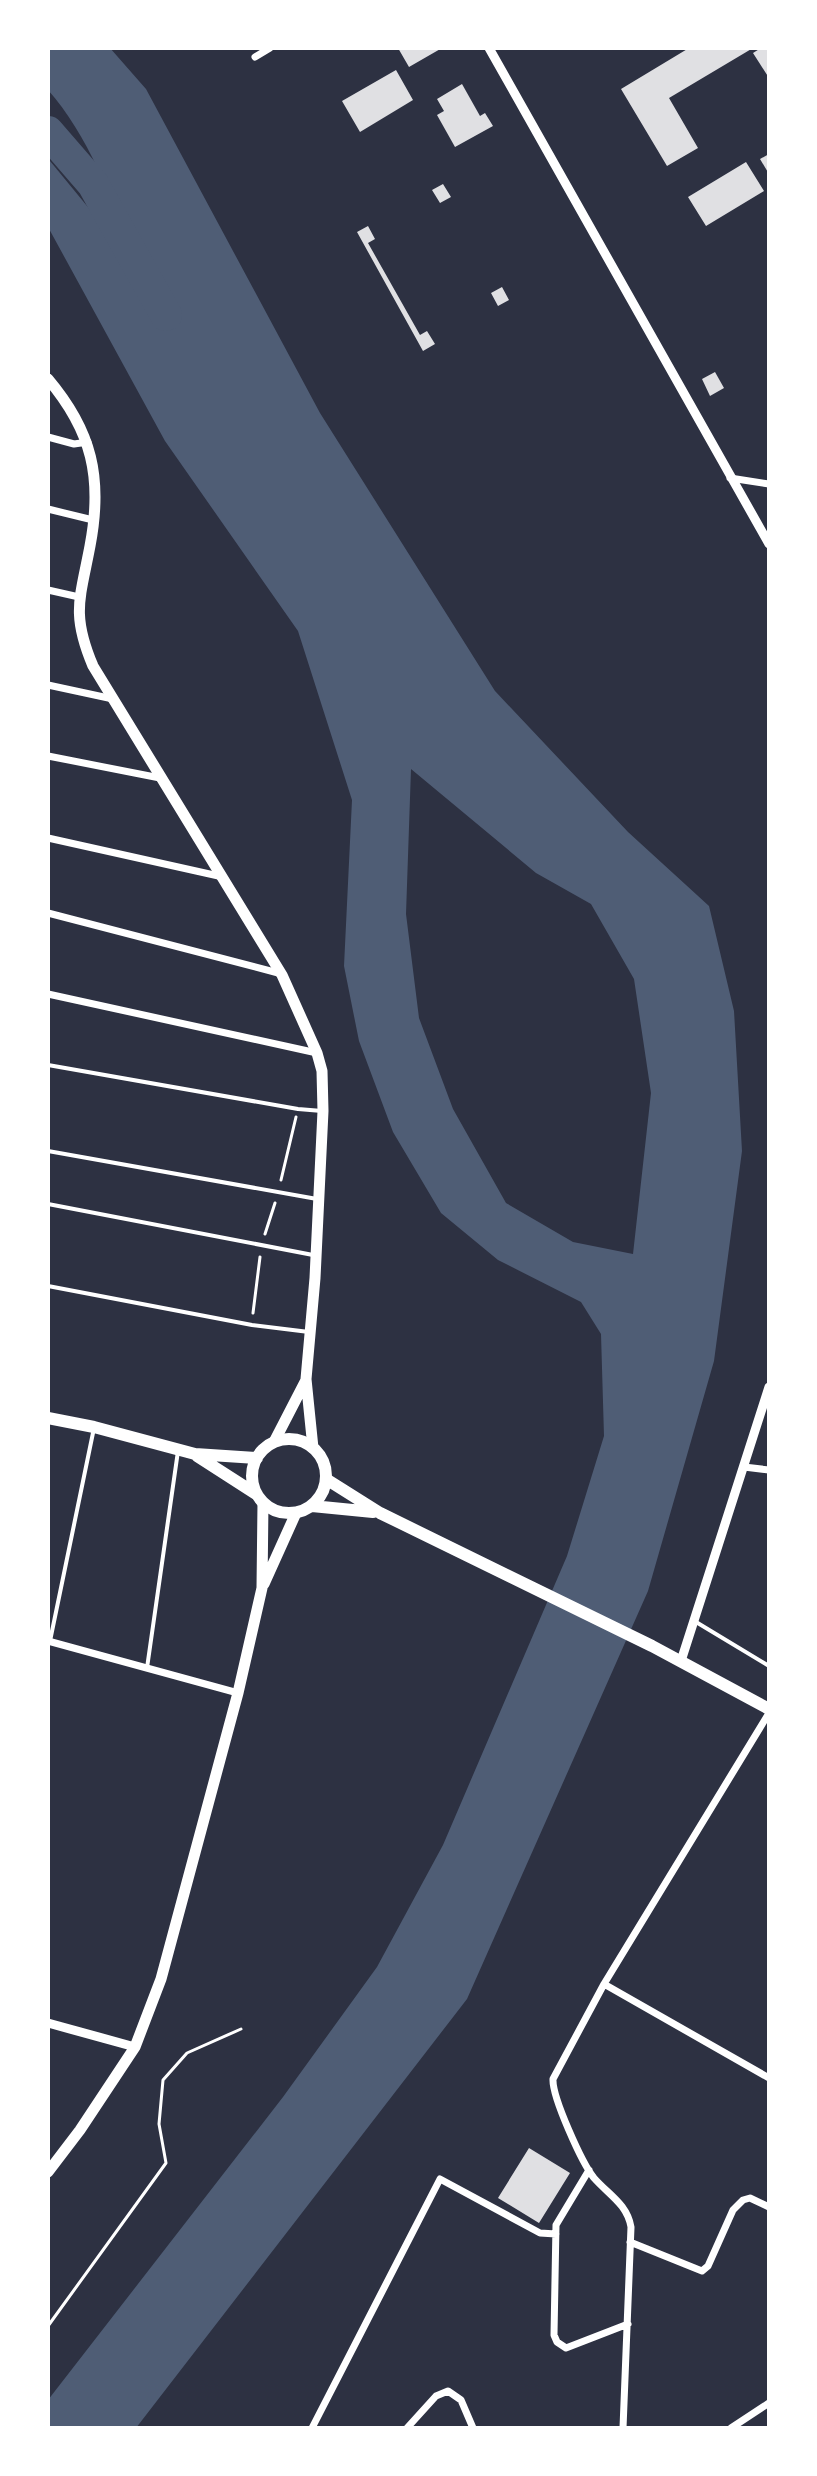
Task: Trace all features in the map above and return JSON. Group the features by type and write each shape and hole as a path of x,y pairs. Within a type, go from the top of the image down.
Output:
{"main road":[{"path":"48,379 80,423 93,457 93,520 79,597 82,639 93,666 225,877 282,975 322,1071 319,1200 306,1379 313,1448 326,1468 322,1494 312,1506 296,1513 278,1512 195,1454"},
{"path":"262,1588 260,1498 252,1476 257,1458 274,1442 306,1379"},
{"path":"48,1418 195,1454 257,1458"},
{"path":"274,1442 295,1440 313,1448"},
{"path":"326,1479 380,1513 652,1646 769,1711"},
{"path":"312,1506 380,1513"},
{"path":"48,2172 135,2047 161,1979 238,1693 262,1588 296,1513"}],"street":[{"path":"255,57 270,48"},
{"path":"489,48 769,544"},
{"path":"48,437 74,444 88,442"},
{"path":"730,478 769,484"},
{"path":"48,509 93,520"},
{"path":"48,590 79,597"},
{"path":"48,685 113,699"},
{"path":"48,756 163,778"},
{"path":"48,838 225,877"},
{"path":"48,913 282,975"},
{"path":"48,994 317,1053"},
{"path":"681,1661 768,1392"},
{"path":"744,1467 769,1470"},
{"path":"49,1641 238,1693"},
{"path":"623,2428 629,2216 589,2170 558,2105 552,2088 553,2079 604,1984 769,1711"},
{"path":"604,1984 769,2078"},
{"path":"48,2023 135,2047"},
{"path":"589,2170 561,2214 556,2234 554,2335 557,2342 566,2348 628,2324"},
{"path":"312,2428 440,2179 540,2233 556,2234"},
{"path":"630,2242 702,2271 708,2266 737,2204 750,2198 769,2207"},
{"path":"407,2428 436,2396 448,2391 461,2400 473,2428"},
{"path":"731,2428 769,2403"}],"lane":[{"path":"48,1065 323,1111"},
{"path":"48,1151 319,1200"},
{"path":"48,1204 316,1255"},
{"path":"48,1286 252,1325 311,1332"},
{"path":"49,1641 94,1427"},
{"path":"147,1670 178,1450"},
{"path":"693,1620 769,1666"}],"path":[{"path":"252,1325 261,1246 298,1109"},
{"path":"48,2326 166,2163 159,2124 163,2080 187,2053 241,2029"}],"water":[{"path":"48,48 110,48 146,89 320,413 495,691 628,832 709,906 734,1011 742,1151 714,1361 648,1591 467,1999 136,2428 48,2428 48,2400 283,2097 377,1967 443,1845 567,1556 604,1436 601,1334 581,1302 498,1260 441,1213 393,1132 359,1041 344,966 352,800 298,631 165,441 48,227 50,161 143,274 91,154 48,90","holes":["411,769 536,873 591,904 634,979 651,1093 633,1254 573,1242 506,1203 453,1109 419,1018 406,914"]}],"building":[{"path":"398,48 442,48 409,67"},
{"path":"689,48 753,48 669,98 698,148 667,166 621,89"},
{"path":"769,48 769,78 753,53"},
{"path":"396,70 413,100 360,132 342,101"},
{"path":"462,84 480,116 485,113 493,126 455,147 437,115 444,111 437,99"},
{"path":"769,154 769,174 760,159"},
{"path":"746,162 764,191 706,226 688,197"},
{"path":"443,184 451,197 440,203 432,190"},
{"path":"368,226 375,239 368,243 420,335 427,331 435,344 423,351 357,232"},
{"path":"502,287 509,300 498,306 491,293"},
{"path":"715,372 724,388 710,396 702,379"},
{"path":"529,2148 570,2173 539,2223 498,2198"}],"waterway":[{"path":"48,132 93,184 166,315"}]}
